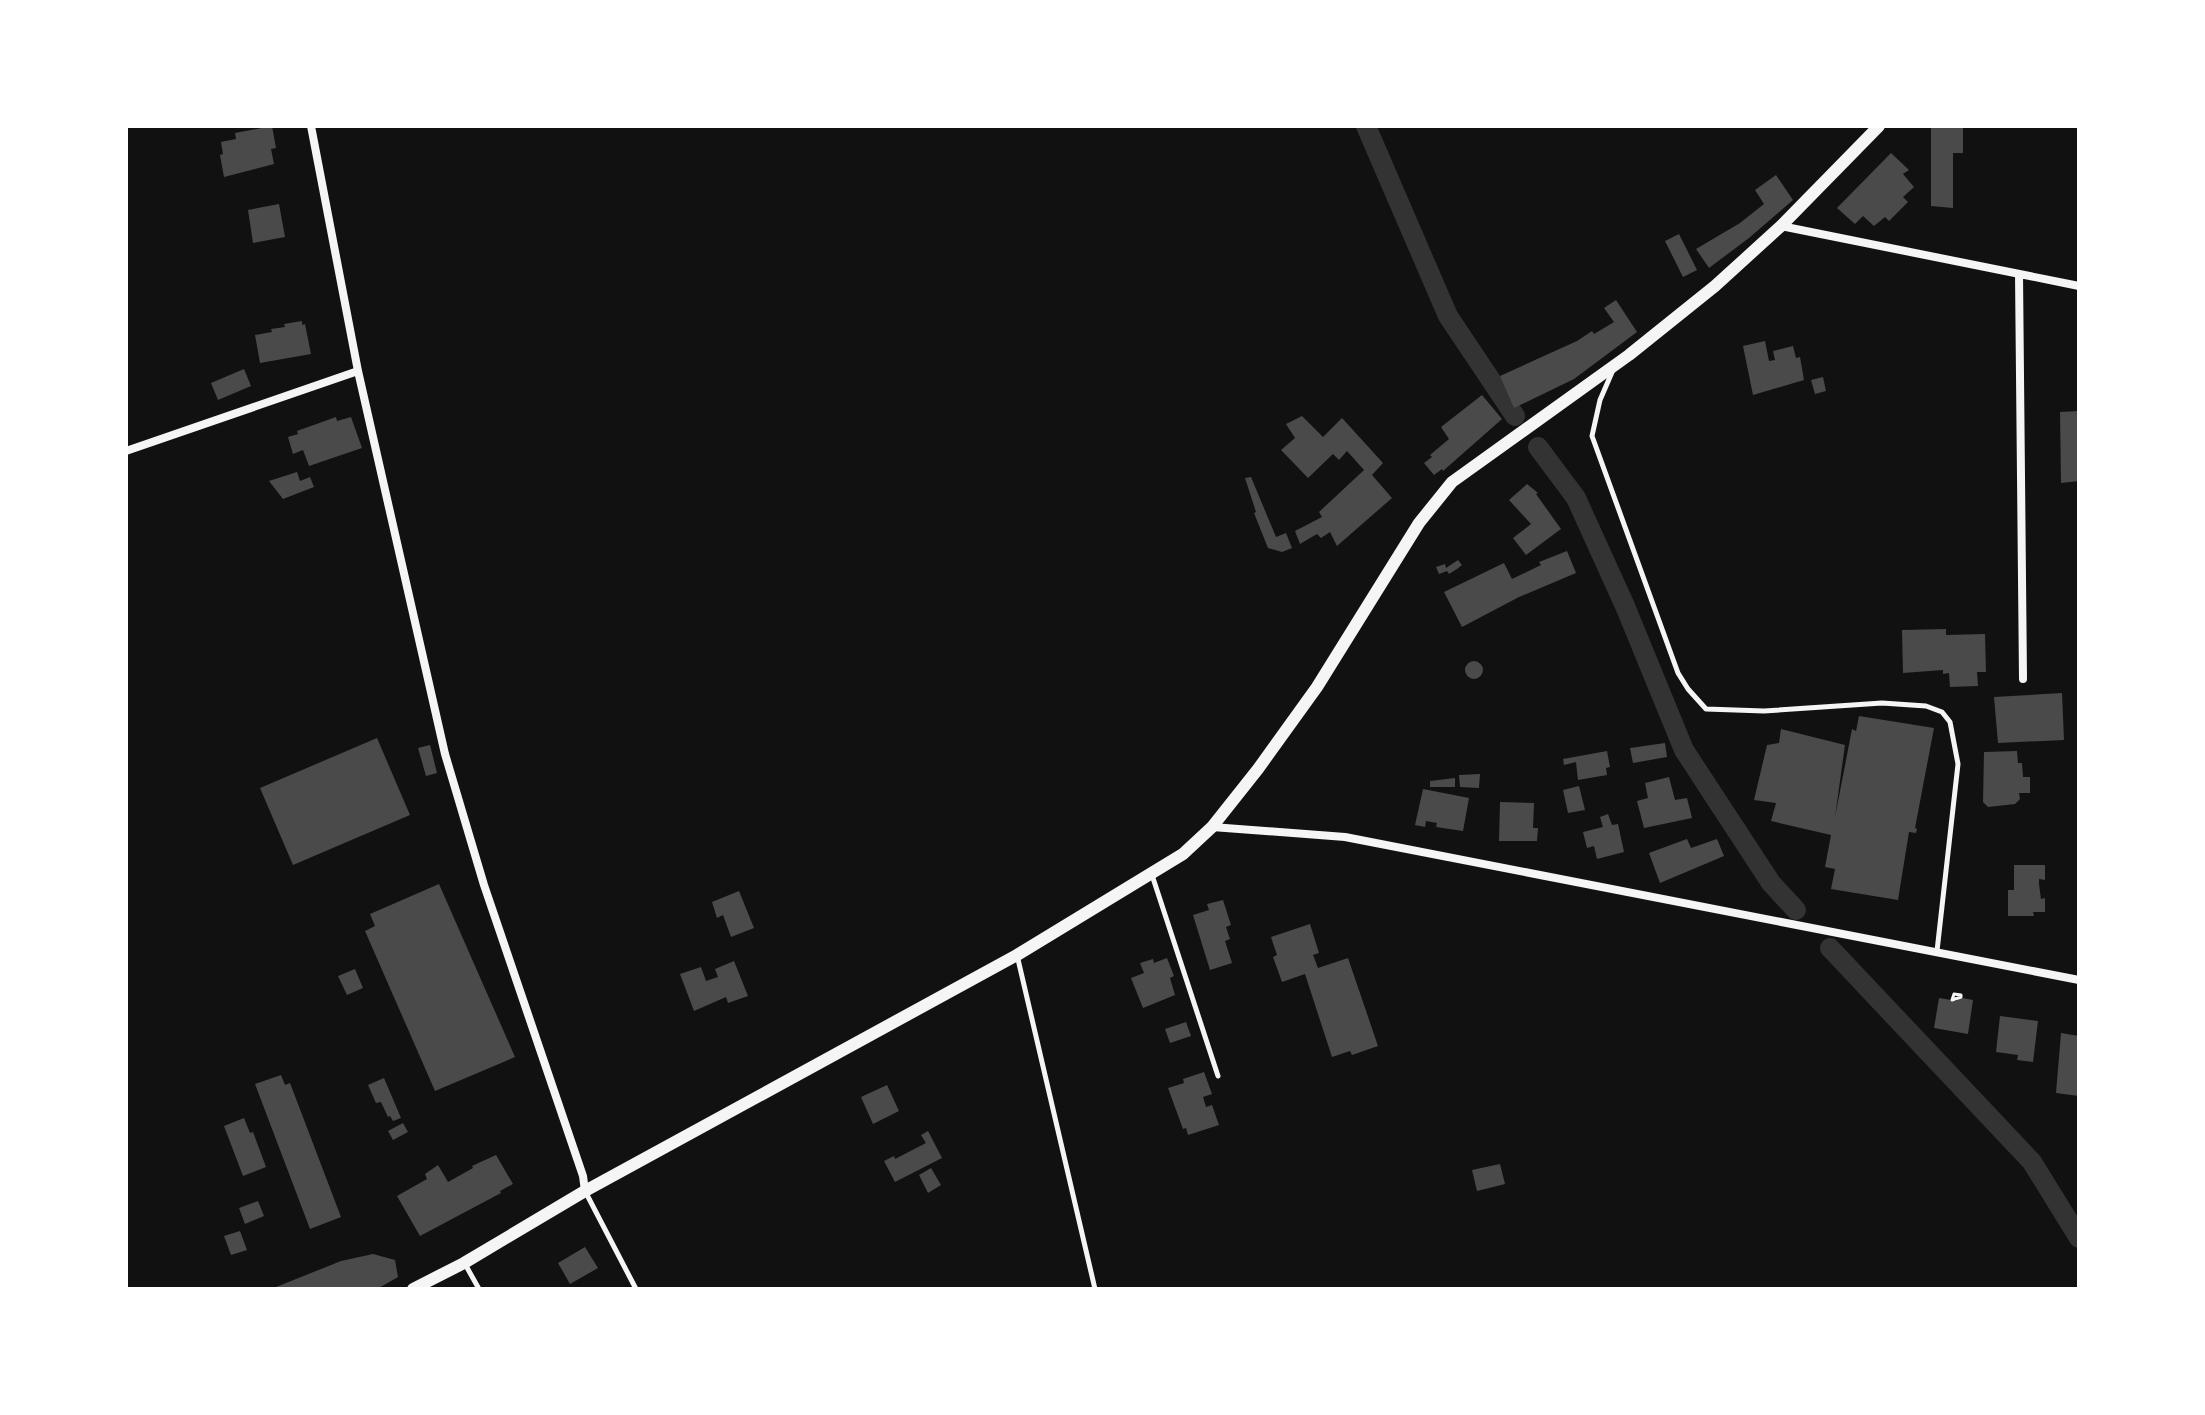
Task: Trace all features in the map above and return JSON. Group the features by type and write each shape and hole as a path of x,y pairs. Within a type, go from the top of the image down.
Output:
{"street":[{"path":"311,126 358,371 448,766 484,885 583,1176 585,1191"},
{"path":"413,1289 464,1263 585,1191 1017,955 1183,854 1212,827 1258,769 1317,687 1419,523 1452,482 1615,364 1715,286 1781,226 1878,127"},
{"path":"1781,226 2079,286"},
{"path":"2019,274 2023,679"},
{"path":"126,451 358,371"},
{"path":"1212,827 1345,837 2079,980"}],"lane":[{"path":"1615,364 1600,400 1592,436 1678,673 1706,709 1764,711 1882,703 1926,706 1942,712 1950,722 1958,764 1937,952"},
{"path":"1152,873 1218,1076"},
{"path":"1017,955 1095,1289"},
{"path":"585,1191 636,1289"},
{"path":"464,1263 479,1289"}],"building":[{"path":"272,126 276,148 271,149 274,164 224,177 221,142 236,139 235,133"},
{"path":"1931,126 1963,126 1963,153 1953,153 1953,208 1931,206"},
{"path":"1891,153 1909,170 1903,174 1914,187 1903,197 1908,202 1889,221 1885,217 1874,226 1863,216 1855,224 1837,208"},
{"path":"1776,175 1793,200 1709,268 1696,249 1740,223 1764,204 1755,190"},
{"path":"279,204 285,237 253,243 248,210"},
{"path":"1679,234 1697,270 1683,277 1665,241"},
{"path":"1616,300 1637,332 1574,379 1514,408 1500,376 1614,322 1604,308"},
{"path":"302,321 311,354 260,363 255,335"},
{"path":"1765,341 1769,361 1775,360 1773,351 1793,346 1796,358 1800,357 1804,380 1753,395 1743,346"},
{"path":"244,369 251,386 218,400 211,383"},
{"path":"1823,377 1826,391 1815,394 1811,380"},
{"path":"1482,395 1502,419 1443,471 1434,475 1424,463 1449,439 1441,427"},
{"path":"2079,411 2079,481 2061,483 2060,412"},
{"path":"1302,416 1323,437 1342,418 1383,463 1372,475 1392,498 1337,546 1330,532 1321,538 1317,534 1300,544 1295,531 1322,517 1319,512 1364,470 1347,451 1339,460 1333,454 1308,478 1281,450 1295,438 1286,424"},
{"path":"336,417 337,421 351,417 362,448 309,466 303,450 293,454 288,437"},
{"path":"297,472 300,481 310,477 314,487 283,499 269,481"},
{"path":"1251,477 1276,537 1286,533 1292,548 1282,552 1268,548 1245,478"},
{"path":"1527,484 1538,493 1561,529 1526,555 1513,538 1531,524 1509,500"},
{"path":"1567,551 1576,573 1519,597 1462,627 1444,592 1504,563 1512,579 1541,565 1539,562"},
{"path":"1458,560 1462,565 1457,569 1449,574 1447,571 1439,574 1436,567 1445,564 1446,568"},
{"path":"1946,629 1946,635 1985,634 1986,672 1977,672 1978,686 1950,687 1949,673 1943,674 1943,670 1903,673 1902,630"},
{"path":"1474,661 1483,670 1474,679 1465,670"},
{"path":"2062,693 2064,740 1998,743 1994,697"},
{"path":"1859,716 1934,728 1917,829 1916,833 1909,832 1898,900 1831,889 1835,869 1825,867 1831,835 1771,821 1776,803 1754,800 1767,745 1779,743 1781,729 1845,745 1835,817 1852,729 1856,731"},
{"path":"377,738 410,815 293,865 260,788"},
{"path":"1665,743 1667,757 1633,763 1630,748"},
{"path":"430,745 437,773 426,776 418,748"},
{"path":"1607,751 1610,767 1606,768 1607,775 1578,780 1576,762 1564,765 1563,759"},
{"path":"2017,751 2023,777 2030,777 2030,793 2019,793 2020,799 2015,804 1988,807 1983,802 1984,752"},
{"path":"1480,774 1479,788 1460,787 1459,775"},
{"path":"1669,777 1675,800 1687,798 1692,818 1644,828 1637,801 1648,798 1645,783"},
{"path":"1455,778 1455,787 1430,787 1430,781"},
{"path":"1579,786 1585,810 1568,813 1563,790"},
{"path":"1423,789 1469,798 1463,831 1436,827 1437,823 1426,821 1425,827 1415,825"},
{"path":"1500,802 1534,803 1533,828 1538,828 1537,841 1499,841"},
{"path":"1608,814 1612,825 1618,824 1624,852 1597,859 1594,846 1587,848 1583,832 1603,827 1600,817"},
{"path":"1687,839 1691,848 1717,839 1724,856 1660,883 1649,853"},
{"path":"2014,865 2045,865 2045,880 2039,879 2039,884 2041,899 2045,898 2045,912 2033,912 2034,916 2008,916 2008,890 2014,890"},
{"path":"439,884 515,1057 435,1091 365,931 375,926 370,914"},
{"path":"739,891 754,928 731,937 723,915 717,918 712,902"},
{"path":"1223,900 1231,925 1226,927 1230,939 1225,941 1232,963 1210,970 1193,915 1209,910 1207,904"},
{"path":"1310,924 1319,953 1313,955 1318,968 1348,958 1378,1046 1352,1055 1350,1051 1332,1057 1305,974 1282,982 1273,957 1277,955 1271,937"},
{"path":"1167,958 1174,976 1170,978 1175,995 1143,1008 1131,978 1144,973 1140,963 1153,959 1154,963"},
{"path":"734,961 748,996 728,1003 726,997 694,1011 680,974 701,967 706,981 718,977 715,969"},
{"path":"355,969 363,988 347,995 338,976"},
{"path":"1957,997 1973,1000 1968,1034 1934,1028 1939,998 1957,1001"},
{"path":"2000,1016 2038,1021 2033,1062 2017,1060 2018,1055 1996,1052"},
{"path":"1186,1022 1191,1036 1170,1043 1165,1029"},
{"path":"2061,1033 2079,1036 2079,1096 2056,1093"},
{"path":"1204,1072 1212,1094 1203,1097 1206,1107 1212,1105 1219,1125 1188,1135 1168,1088"},
{"path":"281,1075 285,1085 290,1083 341,1217 310,1229 255,1084"},
{"path":"384,1078 401,1118 393,1121 381,1102 376,1103 368,1085"},
{"path":"887,1085 899,1111 873,1124 861,1097"},
{"path":"244,1118 250,1133 253,1132 266,1167 243,1176 224,1126"},
{"path":"403,1123 408,1132 393,1140 388,1131"},
{"path":"928,1131 942,1158 895,1182 884,1161 894,1156 895,1159 926,1143 921,1135"},
{"path":"496,1155 513,1184 420,1236 397,1196 427,1179 425,1174 438,1165 448,1182"},
{"path":"1500,1164 1505,1184 1477,1191 1472,1170"},
{"path":"931,1168 941,1185 928,1193 919,1175"},
{"path":"258,1201 264,1216 245,1224 239,1208"},
{"path":"240,1231 247,1250 231,1255 224,1236"},
{"path":"585,1247 598,1268 570,1284 558,1263"},
{"path":"373,1254 395,1260 398,1277 377,1289 271,1289 341,1261"}],"waterway":[{"path":"1366,126 1448,316 1515,416"},
{"path":"1538,447 1576,498 1625,606 1684,750 1771,883 1796,910"},
{"path":"1830,948 2032,1162 2079,1238"}]}
